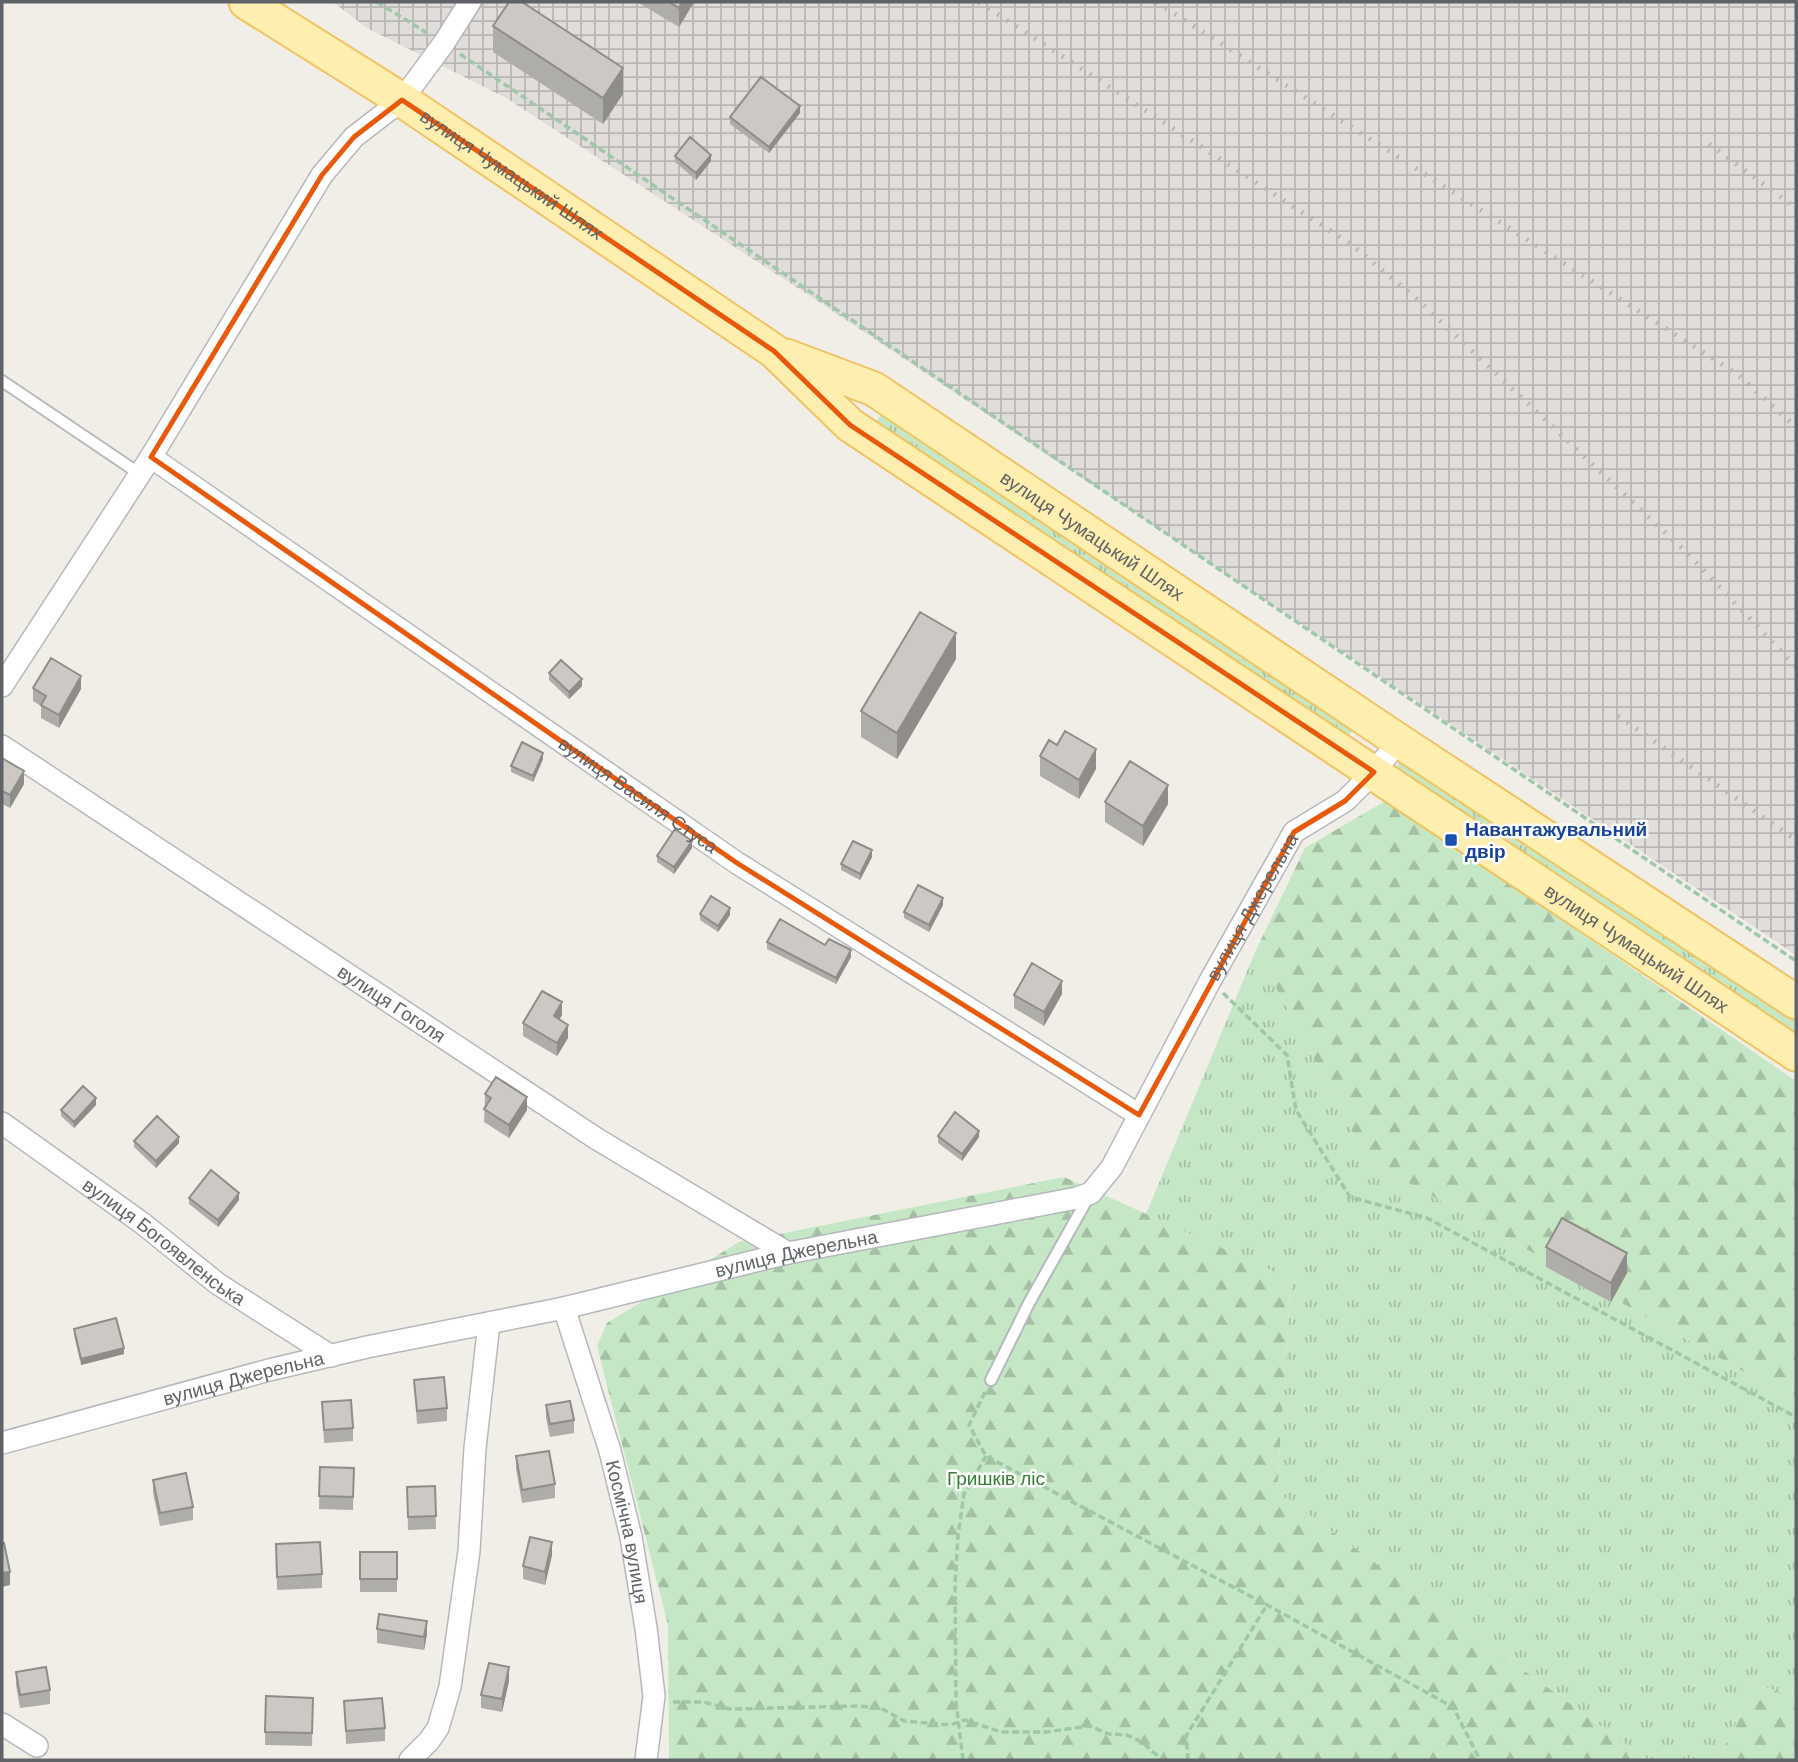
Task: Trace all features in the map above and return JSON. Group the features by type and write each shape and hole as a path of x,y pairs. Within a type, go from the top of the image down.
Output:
{"main road":[{"name":"вулиця Чумацький Шлях","path":"246,2 402,100 774,351 850,425 1796,1054"},
{"name":"вулиця Чумацький Шлях","path":"774,351 874,389 1399,741 1796,1002"}],"street":[{"path":"2,686 146,466 322,175 354,137 402,100 470,2"},
{"name":"вулиця Василя Стуса","path":"146,466 737,863 1139,1115"},
{"path":"1374,772 1399,741"},
{"name":"вулиця Гоголя","path":"2,746 597,1139 788,1253"},
{"name":"вулиця Джерельна","path":"2,1443 269,1370 564,1308 788,1253 1091,1193 1112,1167 1210,981 1294,832 1345,801 1374,772"},
{"name":"вулиця Богоявленська","path":"2,1123 142,1223 218,1284 331,1356"},
{"name":"Космічна вулиця","path":"564,1308 610,1451 631,1537 646,1628 653,1703 646,1760"},
{"path":"410,1760 438,1728 450,1688 469,1551 475,1448 489,1323"},
{"path":"2,1724 37,1746"}],"lane":[{"name":"вулиця Василя Стуса","path":"2,381 146,466"},
{"path":"990,1380 1029,1303 1091,1193"}],"path":[{"path":"377,2 444,43 1796,961"},
{"path":"1210,981 1287,1055 1296,1110 1332,1172 1350,1197 1427,1218 1796,1417"},
{"path":"990,1380 969,1425 986,1456 1453,1707 1480,1760"},
{"path":"962,1760 956,1702 955,1585 958,1535 964,1494 986,1456"},
{"path":"1188,1760 1186,1737 1267,1605"},
{"path":"653,1703 704,1702 730,1709 869,1707 881,1708 904,1721 950,1725 965,1720 1001,1732 1046,1732 1089,1726 1109,1734 1127,1735 1142,1742 1162,1760"}],"highlighted area":[{"path":"402,100 774,351 850,425 1374,772 1345,801 1294,832 1139,1115 737,863 151,457 322,175 354,137"}],"shaded area":[{"path":"333,2 1796,2 1796,955 819,302 506,98 367,28"}],"green space":[{"path":"882,413 1356,725 1347,738 873,427"},
{"path":"1403,757 1796,1022 1796,1041 1394,771"},
{"path":"1387,800 1796,1081 1796,1401 1368,1160 1256,950 1305,848"},
{"path":"1256,950 1368,1160 1796,1401 1796,1697 1755,1684 1718,1760 1648,1760 1277,1492 1291,1280 1146,1214"},
{"name":"Гришків ліс","path":"1064,1177 1291,1279 1277,1492 1648,1760 669,1760 668,1625 597,1346 607,1323 739,1242"},
{"path":"1755,1684 1796,1697 1796,1760 1718,1760"}],"building":[{"path":"509,2 522,2 623,68 603,98 493,26"},
{"path":"669,2 682,2 679,8"},
{"path":"761,77 800,106 769,147 730,117"},
{"path":"690,137 711,155 696,173 675,156"},
{"path":"920,612 956,633 897,733 861,711"},
{"path":"51,658 81,676 59,715 41,705 46,696 33,688"},
{"path":"561,660 582,679 569,692 549,673"},
{"path":"1065,731 1096,749 1079,780 1040,756 1049,740 1057,745"},
{"path":"522,742 543,753 533,776 511,766"},
{"path":"2,758 24,771 10,795 2,791"},
{"path":"1130,761 1168,785 1143,826 1105,802"},
{"path":"675,829 692,841 674,867 657,856"},
{"path":"853,841 872,850 860,874 841,864"},
{"path":"918,885 943,898 929,925 904,912"},
{"path":"711,896 730,908 718,926 700,914"},
{"path":"780,919 825,945 829,939 851,950 836,978 767,942"},
{"path":"1032,963 1062,981 1044,1012 1014,995"},
{"path":"542,991 562,1002 554,1016 568,1025 557,1043 523,1023"},
{"path":"496,1077 527,1097 509,1125 484,1109 491,1098 485,1094"},
{"path":"83,1086 96,1098 74,1122 61,1110"},
{"path":"955,1112 979,1131 962,1154 938,1136"},
{"path":"157,1116 179,1137 156,1161 134,1141"},
{"path":"211,1170 239,1193 218,1220 189,1198"},
{"path":"1562,1218 1627,1253 1611,1283 1546,1247"},
{"path":"116,1318 124,1348 81,1359 74,1329"},
{"path":"444,1377 447,1408 417,1411 414,1380"},
{"path":"351,1400 353,1428 324,1430 322,1402"},
{"path":"570,1401 574,1420 550,1424 546,1405"},
{"path":"549,1451 555,1484 522,1490 516,1456"},
{"path":"320,1467 354,1468 353,1497 319,1496"},
{"path":"186,1473 193,1507 160,1513 153,1480"},
{"path":"435,1486 436,1516 408,1517 407,1487"},
{"path":"530,1537 552,1542 545,1572 523,1566"},
{"path":"320,1542 322,1574 277,1577 276,1544"},
{"path":"4,1543 10,1572 2,1573"},
{"path":"360,1552 397,1552 397,1579 360,1579"},
{"path":"379,1614 427,1621 424,1637 377,1629"},
{"path":"489,1663 509,1667 502,1699 481,1695"},
{"path":"46,1667 50,1690 20,1695 16,1672"},
{"path":"266,1696 313,1698 312,1733 265,1732"},
{"path":"382,1698 385,1728 346,1731 344,1701"}],"railway":[{"path":"979,2 1352,245 1418,300 1688,554 1796,667"},
{"path":"1156,2 1737,374 1796,427"},
{"path":"1709,144 1796,208"},
{"path":"1618,716 1796,840"}],"place":[{"name":"Навантажувальний двір","path":"1451,840"}]}
